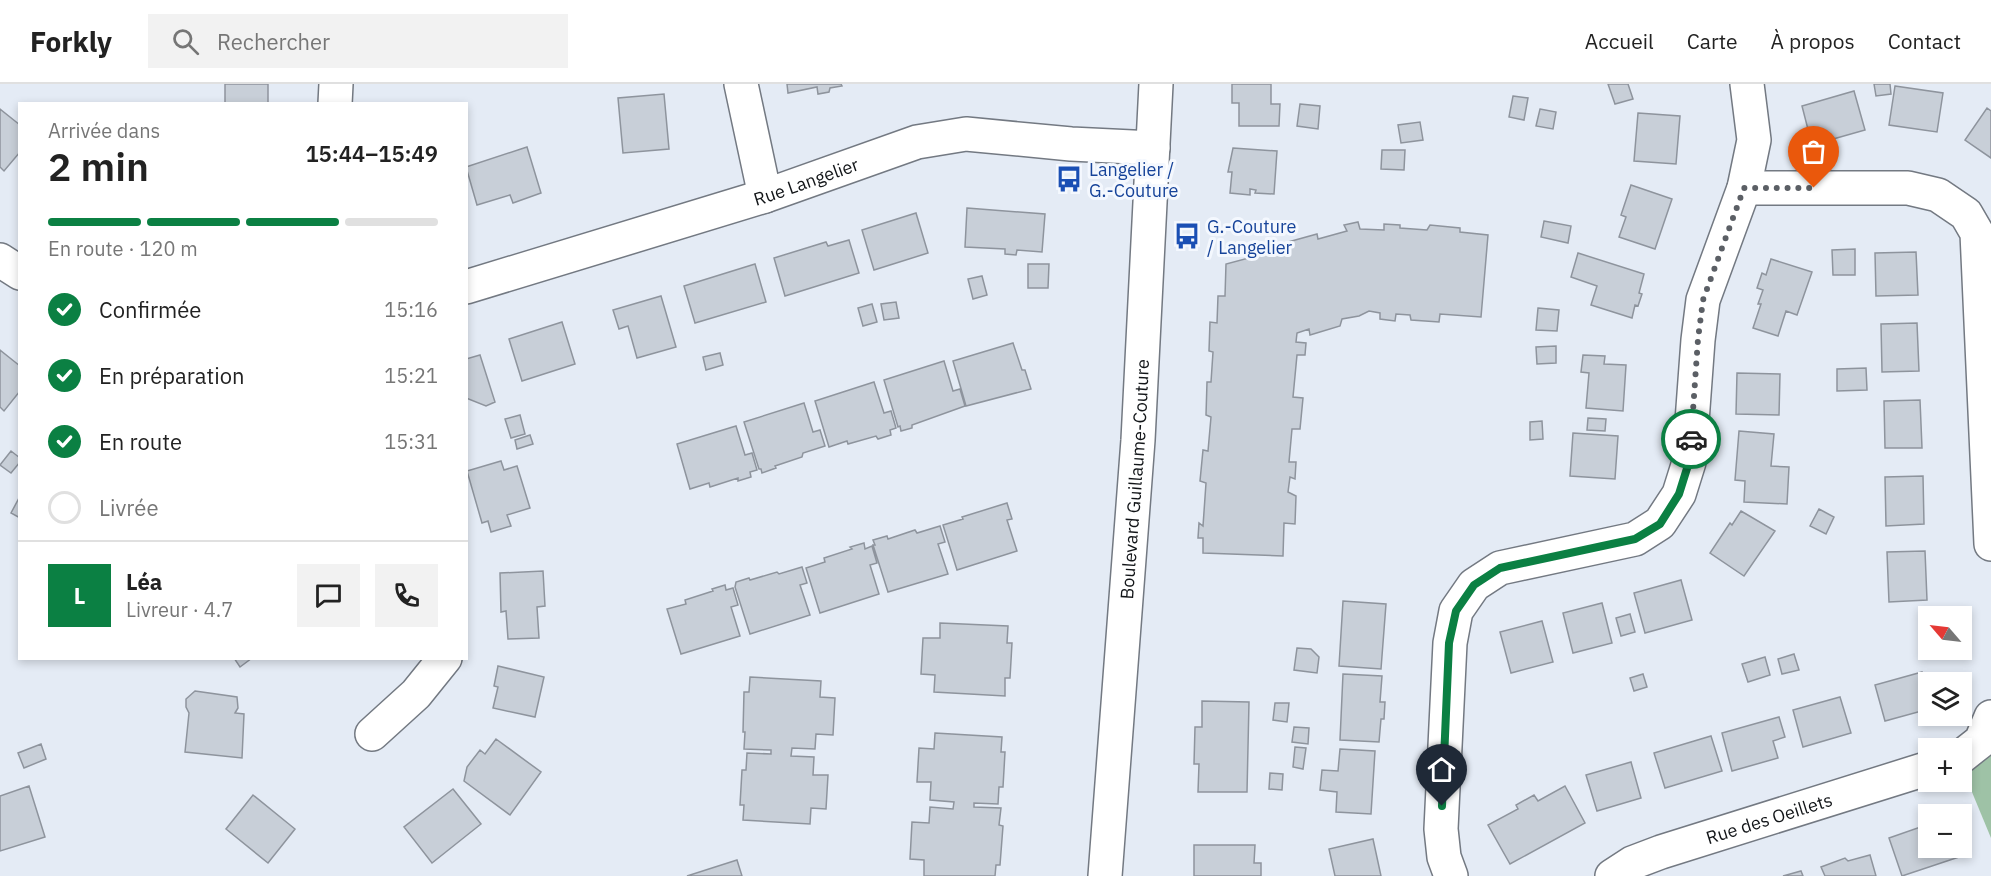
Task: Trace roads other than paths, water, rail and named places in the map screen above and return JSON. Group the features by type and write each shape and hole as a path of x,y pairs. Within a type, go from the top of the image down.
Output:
{"street":[{"path":"335,102 336,84"},
{"path":"741,84 765,196"},
{"name":"Boulevard Guillaume-Couture","path":"1105,876 1138,440 1156,84"},
{"path":"1451,876 1444,857 1441,829 1449,643 1456,611 1474,585 1500,568 1635,539 1660,524 1679,494 1689,462 1703,300 1744,188 1754,140 1747,84"},
{"name":"Rue Langelier","path":"468,286 765,196 917,142 966,134 1071,144 1153,148"},
{"path":"1744,188 1908,188 1938,195 1966,214 1977,233 1991,544"},
{"path":"0,260 18,272"},
{"path":"372,734 416,694 442,660"},
{"path":"1972,748 1980,741 1991,717"},
{"name":"Rue des Oeillets","path":"1612,876 1632,863 1661,852 1918,771"}],"place":[{"name":"Langelier / G.-Couture","path":"1069,179"},
{"name":"G.-Couture / Langelier","path":"1187,236"}]}
